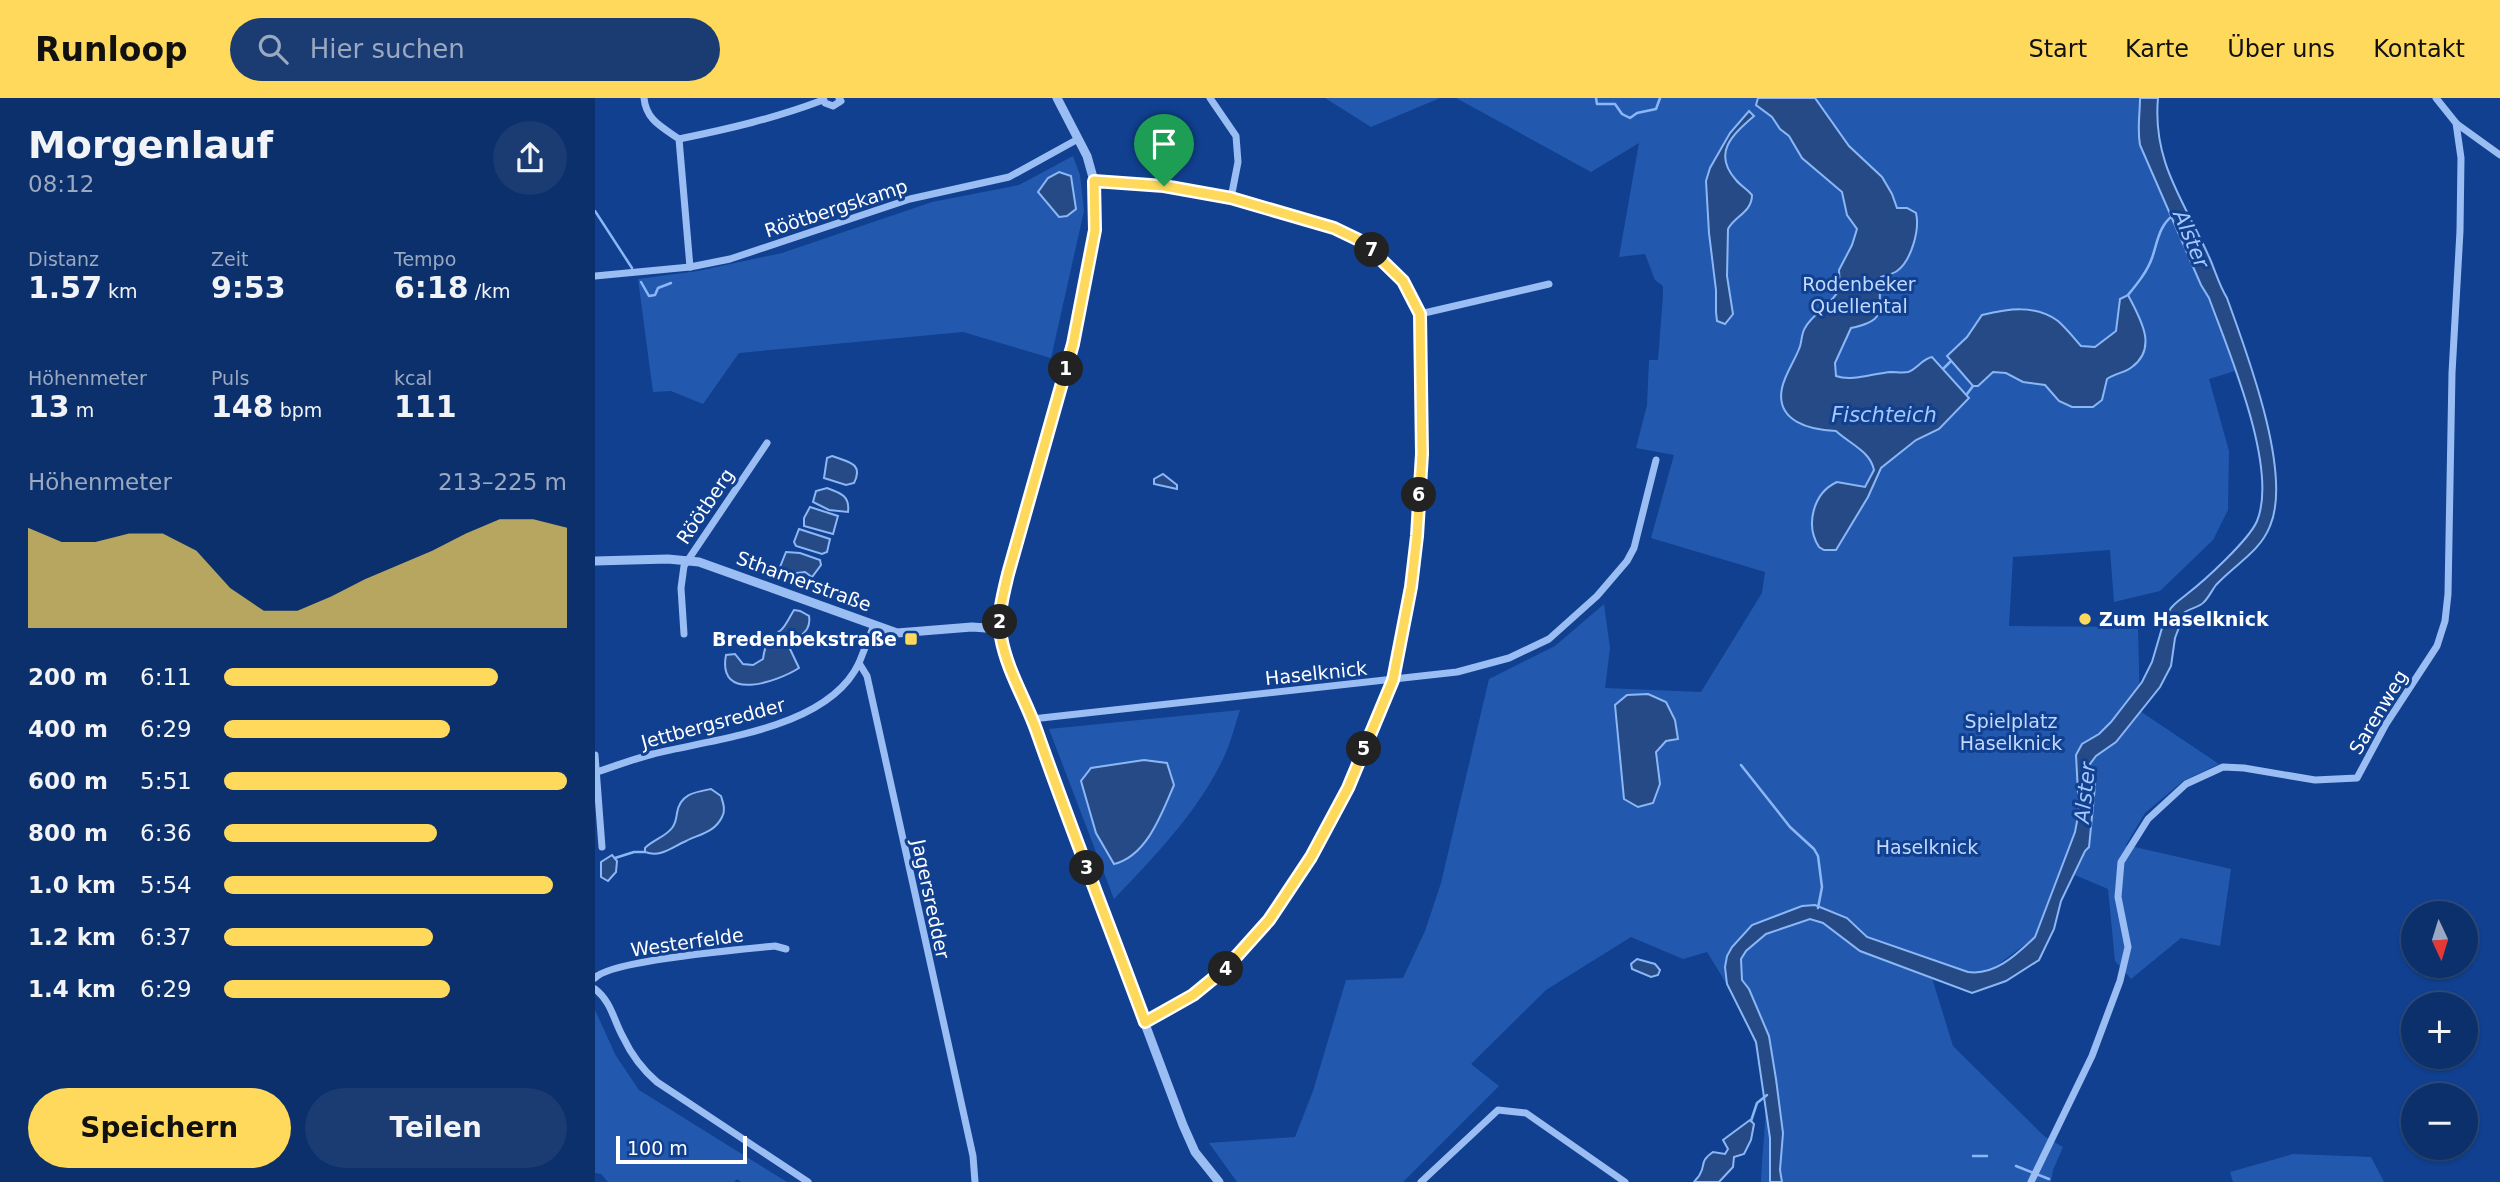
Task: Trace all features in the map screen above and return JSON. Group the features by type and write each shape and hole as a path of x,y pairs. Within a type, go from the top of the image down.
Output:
{"street":[{"path":"644,98 651,120 679,139 792,113 823,99 833,106 841,101 839,98"},
{"path":"1057,98 1087,156 1094,181 1095,230 1073,344 1008,574 1000,609 1000,629 1010,668 1032,719 1195,1152 1219,1182"},
{"path":"2436,98 2456,123 2500,155"},
{"path":"1211,99 1236,136 1238,162 1231,198"},
{"name":"Sarenweg","path":"2034,1176 2092,1056 2120,981 2128,947 2118,897 2121,862 2148,819 2186,784 2223,768 2243,768 2315,779 2357,778 2386,724 2437,646 2445,621 2448,594 2454,319 2460,231 2461,145 2456,123"},
{"path":"679,139 689,267"},
{"name":"Röötbergskamp","path":"595,276 689,267 730,259 910,199 1009,177 1078,139"},
{"path":"1094,181 1164,186 1231,198 1334,228 1363,242 1403,281 1420,314 1422,454 1417,536 1411,587 1393,680 1348,788 1311,857 1269,920 1226,968 1193,995 1145,1022"},
{"path":"1420,314 1549,284"},
{"name":"Röötberg","path":"684,634 681,589 687,561 767,443"},
{"name":"Haselknick","path":"1032,719 1457,672 1509,658 1549,639 1597,596 1627,561 1641,525 1656,460"},
{"name":"Sthamerstraße","path":"595,561 650,559 710,565 902,633 972,627 1000,629"},
{"path":"859,663 874,625"},
{"name":"Jettbergsredder","path":"597,772 652,754 789,722 828,698 852,678 859,663"},
{"name":"Jagersredder","path":"859,663 867,676 973,1156 975,1182"},
{"path":"595,755 602,847"},
{"name":"Westerfelde","path":"595,978 607,970 694,955 775,946 786,949"},
{"path":"595,989 607,1001 623,1038 639,1064 657,1082 808,1182"},
{"path":"1421,1182 1498,1110 1506,1109 1526,1113 1625,1182"}],"green space":[{"path":"1325,98 1440,98 1371,127"},
{"name":"Rodenbeker Quellental","path":"1456,98 2140,98 2140,145 2209,298 2235,371 2209,379 2229,451 2228,510 2213,540 2160,591 2114,602 2110,550 2013,557 2009,626 2138,627 2140,711 2219,764 2183,781 2145,813 2126,845 2231,869 2220,946 2181,938 2131,979 2115,961 2108,889 2063,870 2053,887 2035,937 1988,972 1968,972 1891,947 1932,978 1953,1046 2044,1136 2063,1147 2051,1182 1761,1182 1765,1090 1758,1053 1736,1001 1707,952 1683,959 1631,937 1546,990 1471,1064 1499,1086 1403,1182 1237,1182 1209,1143 1295,1137 1313,1091 1346,980 1403,978 1425,931 1441,883 1489,679 1555,646 1604,604 1610,648 1605,688 1701,692 1762,593 1765,572 1651,538 1674,455 1636,448 1647,405 1649,360 1658,360 1663,295 1663,286 1655,280 1645,254 1619,257 1639,143 1591,172","holes":["1627,695 1677,739 1666,741 1655,752 1660,784 1653,803"]},
{"path":"1073,156 1080,175 1084,211 1051,358 963,332 739,353 703,404 671,391 653,392 638,279 698,271 782,253 932,202 1019,185"},
{"path":"1240,710 1224,757 1202,796 1160,850 1114,899 1049,729","holes":["1144,760 1156,826 1126,861 1105,851 1090,814 1081,781 1091,768"]},
{"path":"595,1010 616,1056 639,1090 787,1182 741,1182 737,1179 734,1182 608,1182 601,1174 595,1173"},
{"path":"2293,1154 2371,1157 2384,1182 2233,1182 2230,1172"}],"water":[{"name":"Fischteich","path":"1758,98 1815,98 1849,146 1882,177 1897,208 1907,208 1916,213 1917,228 1910,253 1897,271 1881,277 1877,317 1864,325 1851,328 1835,363 1836,376 1849,378 1908,372 1932,357 1969,398 1939,429 1916,440 1881,468 1868,497 1836,550 1824,550 1819,547 1815,538 1812,520 1817,502 1829,487 1837,482 1865,487 1874,470 1872,463 1864,453 1836,431 1816,429 1797,422 1789,416 1781,400 1785,378 1800,347 1805,328 1840,288 1839,270 1857,229 1847,215 1842,192 1802,158 1789,136 1772,117 1756,105"},
{"name":"Alster","path":"2140,98 2158,98 2157,121 2165,162 2227,298 2255,379 2272,445 2276,475 2276,503 2270,526 2260,543 2216,585 2204,602 2185,612 2175,638 2171,666 2160,687 2116,742 2096,756 2090,764 2095,786 2089,847 2061,901 2054,929 2039,960 2006,981 1972,993 1860,951 1823,923 1810,919 1766,934 1746,951 1741,959 1742,980 1749,989 1769,1036 1783,1133 1780,1170 1782,1182 1770,1182 1770,1138 1756,1042 1727,984 1725,967 1732,947 1752,925 1802,906 1815,905 1847,918 1867,937 1968,972 1987,971 2013,957 2035,937 2075,832 2079,811 2076,755 2082,744 2099,734 2111,722 2142,682 2171,608 2225,560 2245,539 2257,521 2262,498 2261,471 2248,409 2209,298 2140,145"},
{"path":"1749,111 1754,116 1732,137 1725,153 1729,170 1752,195 1749,206 1728,229 1727,276 1733,314 1725,324 1717,321 1706,181 1710,168 1730,133"},
{"path":"1059,172 1071,176 1076,209 1067,216 1059,217 1038,192 1048,178"},
{"name":"Fischteich","path":"2128,295 2144,332 2144,350 2132,367 2107,379 2102,400 2093,407 2072,407 2059,401 2045,385 2023,382 2006,373 1993,372 1978,386 1973,386 1947,356 1967,337 1982,315 2021,309 2049,316 2058,321 2081,346 2095,347 2116,331 2120,299"},
{"path":"832,456 856,467 857,476 854,483 846,485 824,478 827,458"},
{"path":"1163,474 1177,485 1177,489 1154,484 1154,479"},
{"path":"827,488 844,496 848,502 848,512 829,510 813,502 816,491"},
{"path":"810,507 838,516 833,534 804,526 804,518"},
{"path":"799,529 830,539 827,552 822,554 796,546 794,542"},
{"path":"786,552 800,553 820,560 821,565 812,577 805,572 786,572 780,567"},
{"path":"794,610 809,616 806,631 790,649 799,668 764,683 739,684 731,679 726,670 726,655 735,654 743,664 753,665 763,659 768,642 783,628"},
{"path":"1648,694 1666,702 1675,720 1678,739 1666,741 1656,752 1660,784 1653,803 1638,807 1624,799 1615,705 1627,695"},
{"path":"1144,760 1167,763 1174,785 1144,843 1126,859 1114,864 1096,833 1081,781 1091,768"},
{"path":"711,789 721,796 724,806 723,814 715,826 666,851 656,854 645,852 645,848 672,828 685,798"},
{"path":"612,855 617,861 616,872 608,881 601,877 601,862"},
{"path":"1637,959 1655,964 1660,970 1658,975 1651,977 1632,969 1631,964"},
{"path":"1750,1120 1754,1124 1751,1140 1744,1154 1734,1157 1733,1167 1719,1182 1694,1182 1702,1171 1706,1158 1713,1152 1725,1154 1728,1149 1723,1140"}],"waterway":[{"path":"1596,98 1597,104 1615,104 1622,114 1630,118 1637,113 1656,109 1660,98"},
{"path":"595,211 632,268"},
{"name":"Alster","path":"2128,295 2147,268 2162,229 2174,215"},
{"path":"641,282 649,296 655,295 658,288 671,283"},
{"path":"1944,368 1951,361"},
{"path":"1967,394 1973,386"},
{"path":"1741,765 1790,827 1818,856 1822,887 1818,908"},
{"path":"615,858 634,852 645,852"},
{"path":"1751,1121 1757,1103 1767,1095"},
{"path":"1973,1156 1987,1156"},
{"path":"2016,1166 2049,1179"}],"place":[{"name":"Zum Haselknick","path":"2085,619"},
{"name":"Bredenbekstraße","path":"911,639"}],"route":[{"path":"1094,181 1164,186 1231,198 1334,228 1363,242 1403,281 1420,314 1422,454 1411,587 1393,680 1348,788 1311,857 1269,920 1226,968 1193,995 1145,1022 1032,719 1010,668 1001,637 1000,609 1073,344 1095,230 1094,181"}],"park label":[{"name":"Spielplatz Haselknick","path":"2011,732"}]}
